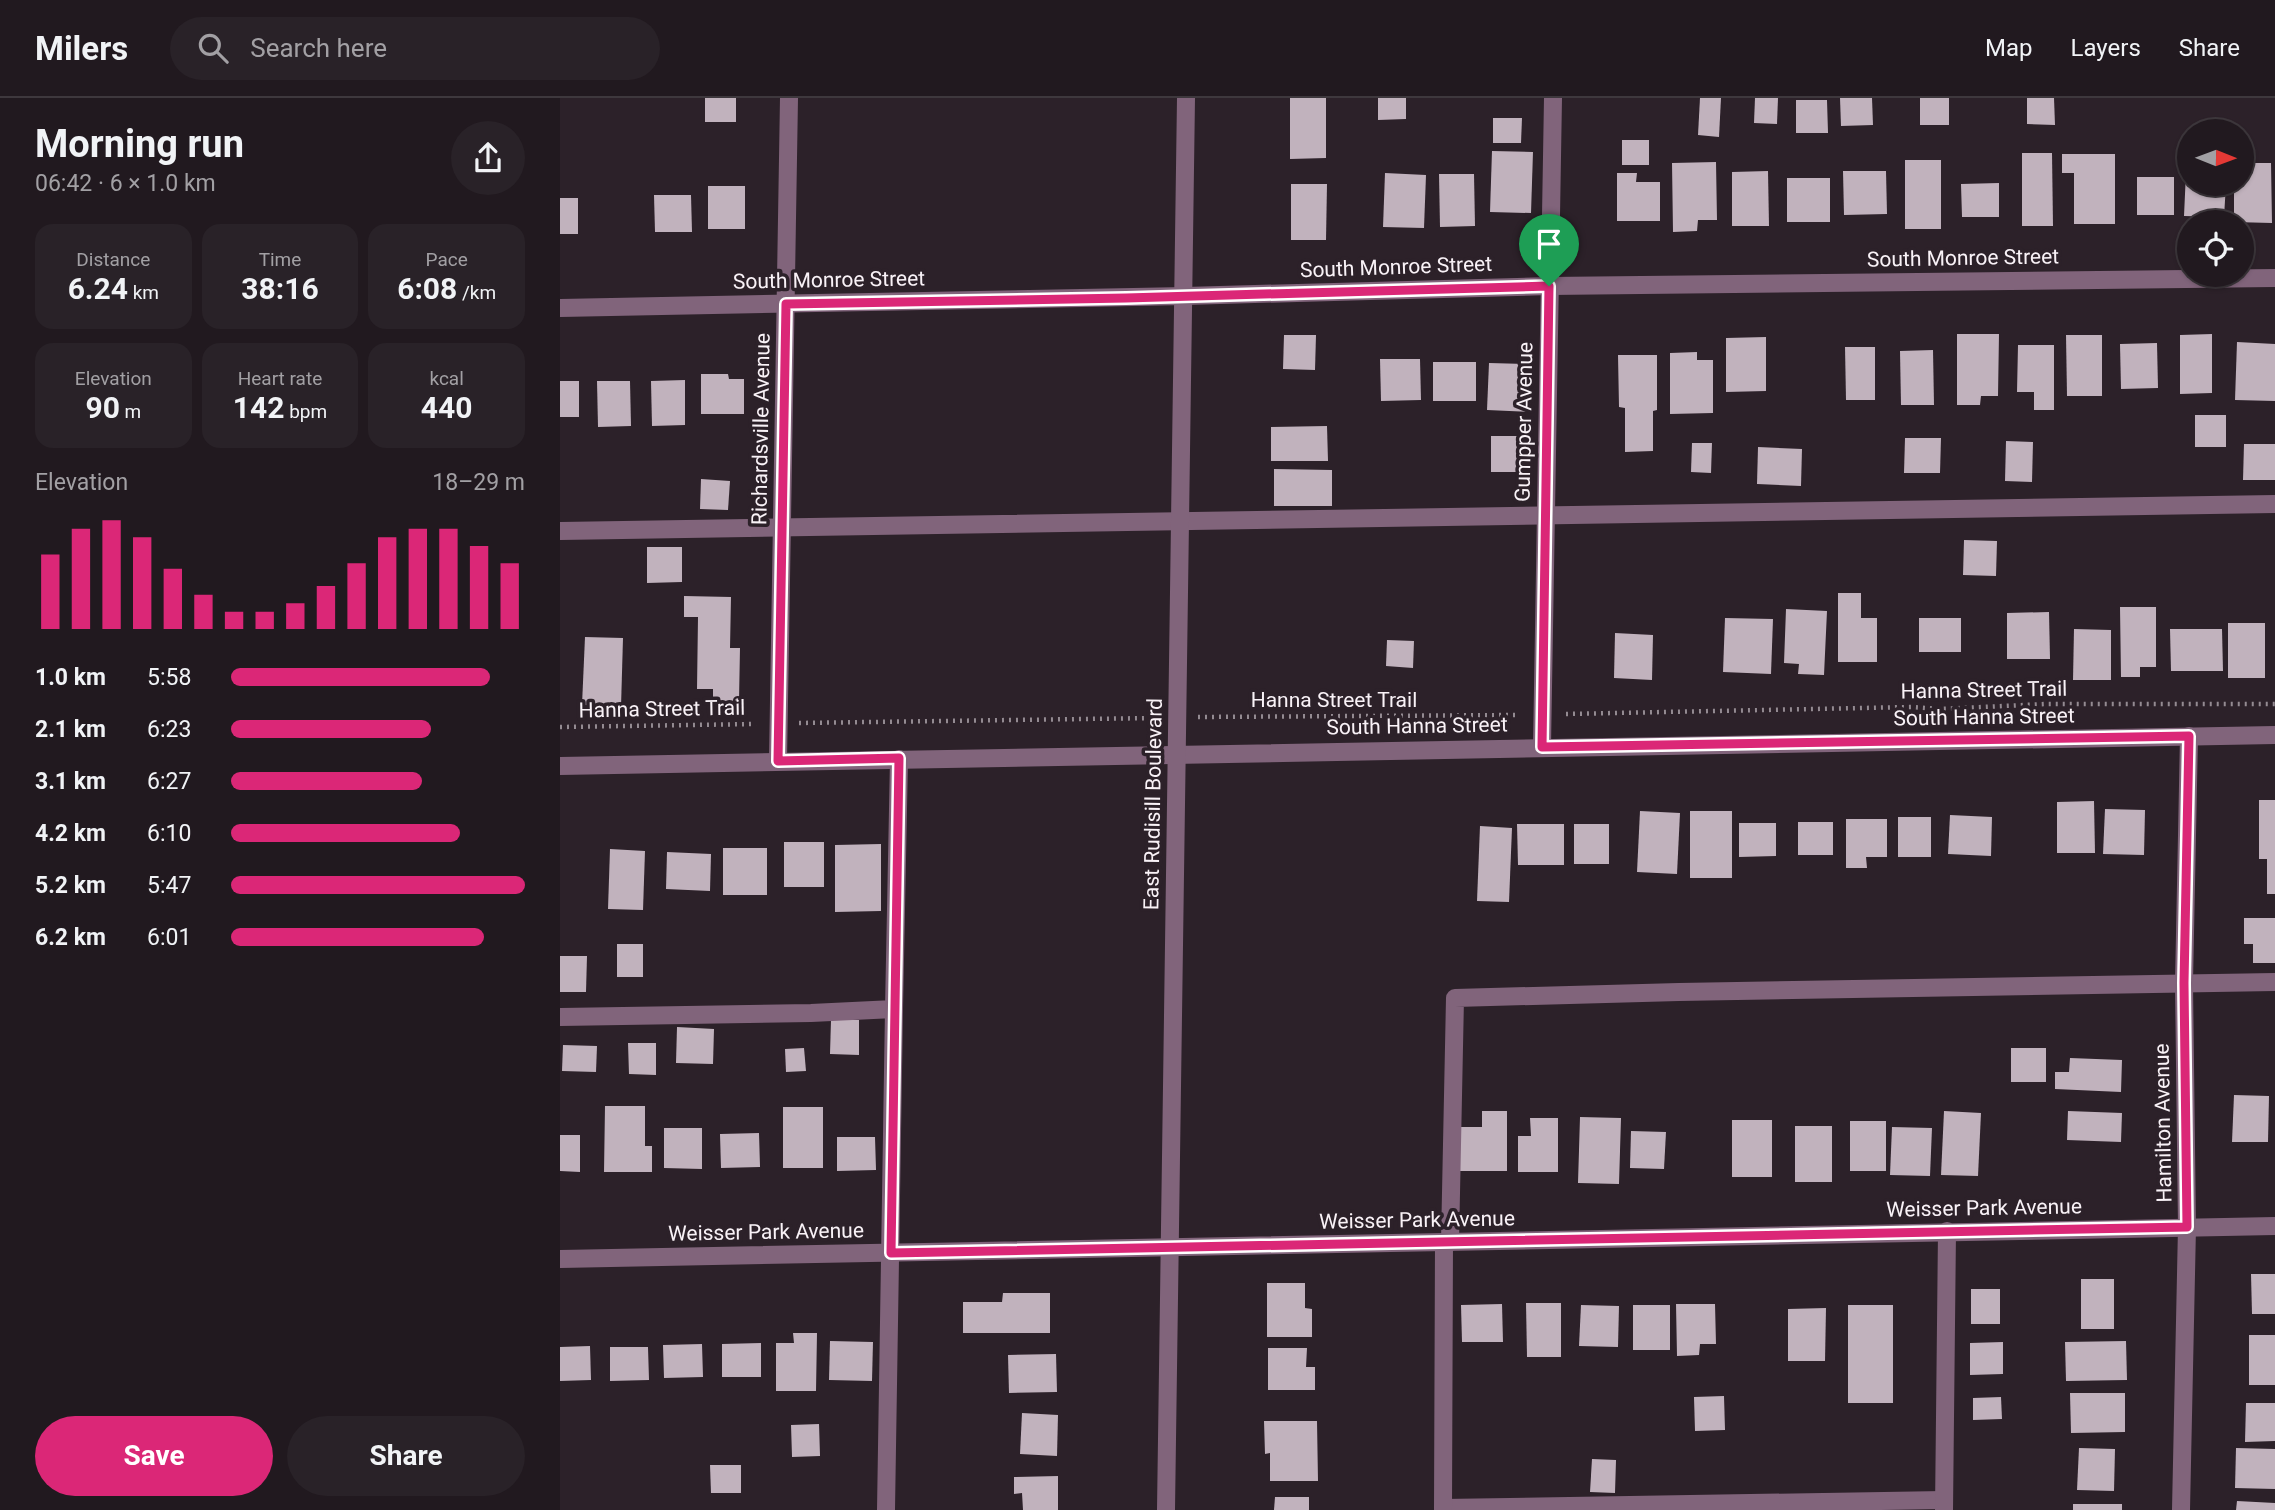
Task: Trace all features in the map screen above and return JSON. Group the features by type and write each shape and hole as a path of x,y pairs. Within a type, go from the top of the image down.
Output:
{"street":[{"name":"Richardsville Avenue","path":"778,761 789,98"},
{"name":"East Rudisill Boulevard","path":"1166,1510 1186,98"},
{"name":"Gumpper Avenue","path":"1542,747 1553,98"},
{"name":"South Monroe Street","path":"560,307 1185,296 1549,286 2275,278"},
{"path":"560,531 2275,504"},
{"name":"South Hanna Street","path":"560,766 2275,734"},
{"name":"Hamilton Avenue","path":"2181,1510 2187,1227 2184,983 2189,736"},
{"path":"886,1510 899,758"},
{"path":"1947,1231 1944,1505 1443,1509 1447,1242 1455,999 1679,992 2275,982"},
{"path":"560,1017 894,1009"},
{"name":"Weisser Park Avenue","path":"560,1259 2275,1226"}],"path":[{"name":"Hanna Street Trail","path":"560,727 1177,717 1542,715 1911,707 1941,709 2046,704 2275,704"}],"building":[{"path":"705,98 736,98 736,122 705,122"},
{"path":"1290,98 1326,98 1326,158 1290,159"},
{"path":"1378,98 1406,98 1406,119 1378,120"},
{"path":"1700,98 1721,98 1719,137 1698,135"},
{"path":"1755,98 1778,98 1777,124 1754,123"},
{"path":"1840,98 1872,98 1873,125 1841,126"},
{"path":"1920,98 1949,98 1949,125 1920,125"},
{"path":"2027,98 2054,98 2055,125 2027,124"},
{"path":"1796,100 1827,100 1828,133 1796,133"},
{"path":"1493,118 1522,118 1521,143 1493,143"},
{"path":"1622,140 1649,140 1649,165 1622,165"},
{"path":"1492,151 1533,152 1531,213 1490,212"},
{"path":"2022,153 2052,153 2053,226 2022,226"},
{"path":"2062,154 2115,154 2115,224 2074,224 2074,173 2062,173"},
{"path":"1905,160 1941,160 1941,229 1905,229"},
{"path":"1716,162 1717,220 1698,220 1697,231 1673,232 1672,163"},
{"path":"2254,163 2271,163 2272,223 2254,223 2254,210 2234,210 2234,196 2254,196"},
{"path":"1768,171 1769,226 1732,226 1732,172"},
{"path":"1843,171 1886,171 1887,214 1844,215"},
{"path":"1385,173 1426,175 1424,228 1383,227"},
{"path":"1617,173 1637,173 1636,182 1660,182 1660,221 1617,221"},
{"path":"1439,174 1474,174 1475,226 1440,227"},
{"path":"2137,177 2174,177 2174,215 2137,215"},
{"path":"1787,178 1830,178 1830,222 1787,222"},
{"path":"1999,183 1999,217 1962,217 1961,184"},
{"path":"1291,184 1327,184 1326,240 1291,240"},
{"path":"708,186 745,186 745,229 708,229"},
{"path":"654,195 691,195 692,232 655,232"},
{"path":"2185,196 2225,196 2224,210 2184,210"},
{"path":"560,198 578,198 578,234 560,234"},
{"path":"1957,334 1999,334 1998,396 1981,396 1980,405 1957,405"},
{"path":"2212,334 2212,393 2180,394 2180,335"},
{"path":"1284,335 1316,335 1315,370 1283,369"},
{"path":"2066,335 2102,335 2102,396 2067,396"},
{"path":"1766,337 1766,391 1726,392 1726,338"},
{"path":"2237,342 2275,344 2275,401 2235,400"},
{"path":"2157,343 2158,388 2121,389 2120,344"},
{"path":"2018,345 2054,345 2054,410 2034,410 2034,392 2017,392"},
{"path":"1845,347 1875,347 1875,400 1846,400"},
{"path":"1933,350 1934,405 1901,405 1900,351"},
{"path":"1697,352 1697,360 1713,360 1713,413 1670,414 1670,353"},
{"path":"1618,355 1657,355 1657,410 1653,411 1653,451 1625,452 1625,408 1619,407"},
{"path":"1380,359 1420,359 1421,400 1381,401"},
{"path":"1433,362 1476,362 1476,401 1433,401"},
{"path":"1489,363 1531,364 1530,412 1487,410"},
{"path":"701,374 728,374 729,379 744,379 744,414 701,414"},
{"path":"685,380 685,425 652,426 651,381"},
{"path":"560,381 579,381 579,417 560,417"},
{"path":"597,381 630,381 631,426 598,427"},
{"path":"2195,415 2226,415 2226,447 2195,447"},
{"path":"1327,426 1328,461 1271,461 1271,427"},
{"path":"1491,436 1523,436 1523,472 1491,472"},
{"path":"1905,438 1941,438 1940,473 1904,473"},
{"path":"2006,441 2033,442 2032,482 2005,481"},
{"path":"1692,443 1712,443 1711,473 1691,472"},
{"path":"2244,444 2275,444 2275,480 2243,480"},
{"path":"1758,447 1802,449 1801,486 1757,484"},
{"path":"1274,469 1332,470 1332,506 1274,506"},
{"path":"701,479 730,481 728,510 700,509"},
{"path":"1964,540 1997,541 1996,576 1963,575"},
{"path":"647,547 682,547 682,582 647,583"},
{"path":"1838,593 1861,593 1861,618 1877,618 1877,662 1838,662"},
{"path":"684,596 731,597 730,648 740,648 739,701 713,701 713,689 697,689 698,617 684,617"},
{"path":"2120,607 2156,607 2156,667 2140,667 2140,677 2121,677"},
{"path":"1786,609 1827,611 1824,675 1798,674 1799,664 1784,663"},
{"path":"2049,612 2050,659 2007,659 2007,613"},
{"path":"1725,618 1773,619 1771,674 1723,672"},
{"path":"1919,618 1961,618 1961,652 1919,652"},
{"path":"2228,623 2265,623 2265,678 2228,678"},
{"path":"2074,629 2111,630 2111,680 2073,680"},
{"path":"2170,629 2222,629 2223,671 2171,671"},
{"path":"1615,633 1653,635 1652,680 1614,678"},
{"path":"585,637 623,638 621,707 582,705"},
{"path":"1387,640 1414,641 1413,668 1386,666"},
{"path":"2259,800 2275,800 2275,894 2267,894 2267,859 2259,859"},
{"path":"2094,801 2095,853 2057,853 2057,802"},
{"path":"2105,809 2145,810 2144,855 2103,854"},
{"path":"1640,811 1680,813 1677,874 1637,872"},
{"path":"1690,811 1732,811 1732,878 1690,878"},
{"path":"1950,815 1992,817 1991,856 1948,854"},
{"path":"1898,817 1931,817 1931,857 1898,857"},
{"path":"1846,819 1887,819 1887,857 1866,857 1867,868 1846,868"},
{"path":"1798,822 1833,822 1833,855 1798,855"},
{"path":"1739,823 1776,823 1776,856 1739,857"},
{"path":"1517,824 1564,824 1564,865 1518,865"},
{"path":"1574,824 1609,824 1609,864 1574,864"},
{"path":"1480,826 1512,828 1509,902 1477,901"},
{"path":"784,842 824,842 824,887 784,887"},
{"path":"881,844 881,911 835,912 835,845"},
{"path":"723,848 767,848 767,895 723,895"},
{"path":"610,849 645,851 643,910 608,909"},
{"path":"667,852 711,854 710,891 666,889"},
{"path":"2244,918 2275,918 2275,963 2253,963 2253,944 2244,944"},
{"path":"617,944 643,944 643,977 617,977"},
{"path":"560,956 587,956 586,992 560,992"},
{"path":"831,1020 859,1020 859,1055 830,1054"},
{"path":"677,1027 714,1029 713,1064 676,1063"},
{"path":"628,1043 656,1043 656,1075 629,1074"},
{"path":"563,1045 597,1046 596,1072 562,1071"},
{"path":"804,1048 806,1071 786,1072 785,1049"},
{"path":"2011,1048 2046,1048 2046,1082 2011,1082"},
{"path":"2070,1058 2122,1060 2121,1092 2055,1089 2055,1072 2069,1072"},
{"path":"2234,1095 2269,1096 2268,1142 2232,1142"},
{"path":"605,1106 645,1106 645,1146 652,1146 652,1172 604,1172"},
{"path":"783,1107 823,1107 823,1168 783,1168"},
{"path":"1482,1111 1507,1111 1507,1171 1460,1171 1460,1127 1482,1127"},
{"path":"1944,1111 1981,1113 1978,1176 1941,1175"},
{"path":"2068,1111 2122,1113 2121,1142 2067,1140"},
{"path":"1580,1117 1621,1118 1619,1184 1578,1183"},
{"path":"1530,1118 1558,1118 1558,1172 1518,1172 1518,1136 1531,1136"},
{"path":"1732,1120 1772,1120 1772,1177 1732,1177"},
{"path":"1850,1121 1886,1121 1886,1171 1850,1171"},
{"path":"1795,1126 1832,1126 1832,1182 1795,1182"},
{"path":"1892,1127 1932,1128 1930,1176 1890,1175"},
{"path":"664,1128 702,1128 702,1169 664,1168"},
{"path":"1631,1131 1666,1132 1664,1169 1630,1168"},
{"path":"759,1133 760,1167 721,1168 720,1134"},
{"path":"560,1135 580,1135 580,1172 560,1171"},
{"path":"837,1137 875,1137 876,1170 837,1171"},
{"path":"2251,1274 2275,1274 2275,1314 2252,1314"},
{"path":"2081,1279 2114,1279 2114,1329 2081,1329"},
{"path":"1267,1283 1305,1283 1305,1308 1312,1309 1312,1337 1267,1337"},
{"path":"1971,1289 2000,1289 2000,1324 1971,1324"},
{"path":"1003,1293 1050,1293 1050,1333 963,1333 963,1302 1002,1302"},
{"path":"1526,1303 1561,1303 1561,1357 1527,1357"},
{"path":"1502,1304 1503,1342 1462,1342 1461,1305"},
{"path":"1676,1304 1715,1304 1716,1344 1700,1344 1699,1355 1677,1356"},
{"path":"1581,1305 1619,1306 1618,1347 1579,1346"},
{"path":"1633,1305 1670,1305 1670,1350 1633,1350"},
{"path":"1848,1305 1893,1305 1893,1403 1848,1403"},
{"path":"1826,1308 1825,1361 1788,1361 1788,1309"},
{"path":"793,1333 817,1333 816,1391 776,1391 776,1343 794,1343"},
{"path":"2249,1335 2275,1335 2275,1385 2249,1385"},
{"path":"830,1341 873,1342 872,1381 829,1380"},
{"path":"2126,1341 2127,1380 2066,1381 2065,1342"},
{"path":"2003,1342 2003,1374 1970,1375 1970,1343"},
{"path":"761,1343 761,1377 722,1377 722,1344"},
{"path":"702,1344 703,1377 664,1378 663,1345"},
{"path":"590,1346 591,1380 560,1381 560,1347"},
{"path":"610,1347 648,1347 649,1380 610,1381"},
{"path":"1268,1348 1307,1348 1306,1367 1315,1367 1315,1390 1268,1390"},
{"path":"1056,1354 1057,1392 1009,1393 1008,1355"},
{"path":"2070,1393 2125,1393 2125,1432 2071,1433"},
{"path":"1724,1396 1725,1430 1695,1431 1694,1397"},
{"path":"2001,1397 2002,1419 1973,1420 1973,1398"},
{"path":"2246,1403 2275,1403 2275,1441 2245,1442"},
{"path":"1022,1413 1058,1415 1057,1456 1020,1454"},
{"path":"1264,1421 1317,1421 1318,1481 1270,1481 1270,1453 1265,1454"},
{"path":"819,1424 820,1456 792,1457 791,1425"},
{"path":"2079,1448 2115,1449 2114,1491 2077,1490"},
{"path":"2236,1448 2275,1449 2275,1489 2235,1488"},
{"path":"1592,1459 1616,1460 1615,1493 1590,1492"},
{"path":"710,1465 741,1465 741,1493 711,1493"},
{"path":"1058,1476 1058,1510 1023,1510 1022,1493 1014,1494 1014,1477"},
{"path":"1275,1497 1309,1497 1309,1510 1274,1510"},
{"path":"2237,1501 2275,1503 2275,1510 2236,1510"},
{"path":"2073,1504 2122,1504 2122,1510 2073,1510"}],"route":[{"path":"1549,286 1542,747 2189,736 2184,983 2187,1227 891,1253 899,758 778,761 786,304 1549,286"}]}
